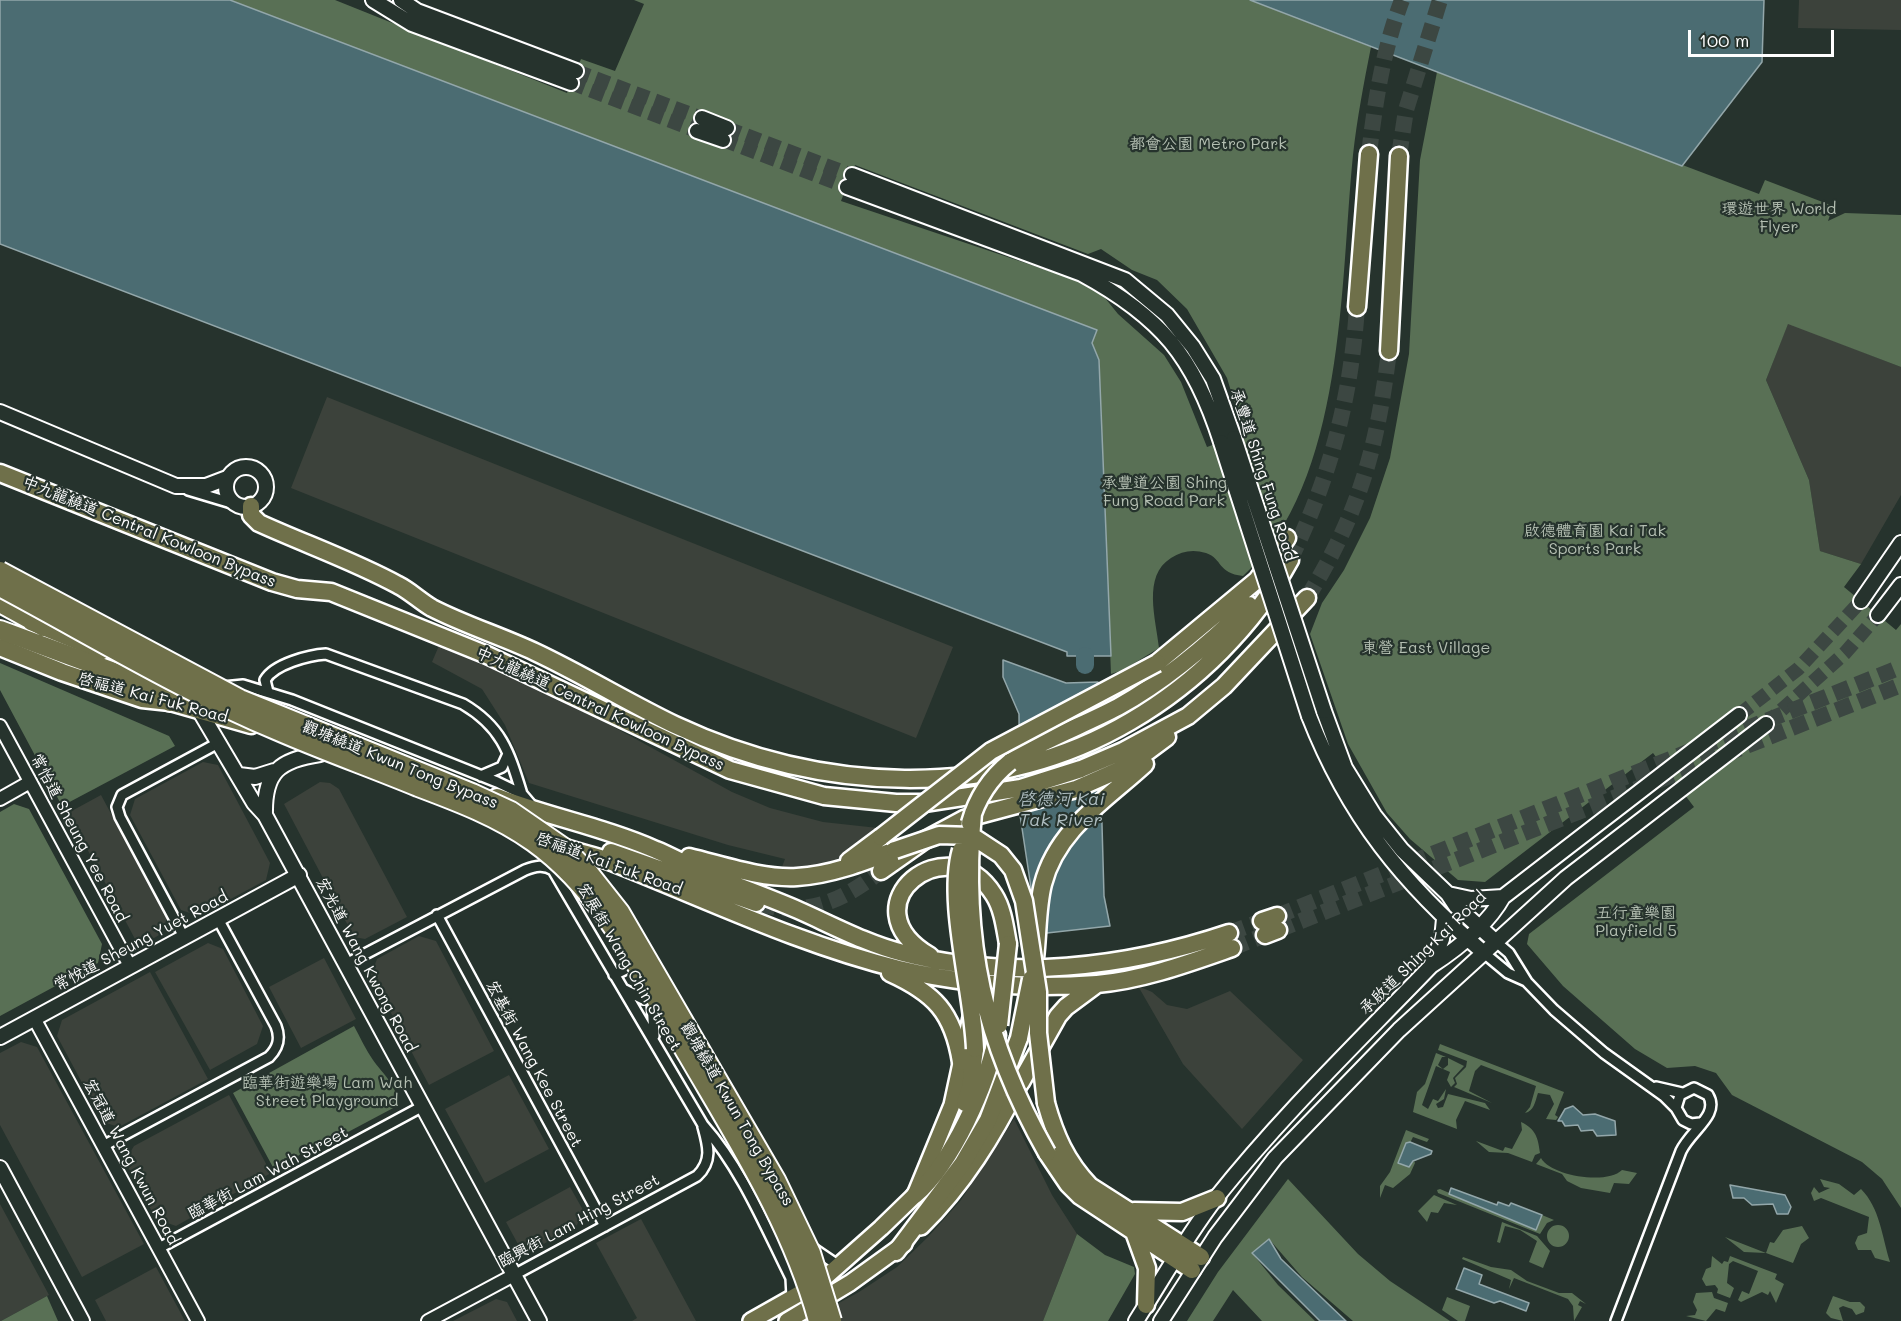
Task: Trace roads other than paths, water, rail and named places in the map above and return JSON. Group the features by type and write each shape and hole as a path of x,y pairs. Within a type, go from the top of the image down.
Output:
{"highway":[{"path":"1357,307 1369,154"},
{"path":"1389,351 1399,156"},
{"name":"中九龍繞道 Central Kowloon Bypass","path":"0,473 272,582 297,589 331,592 520,669 699,757 766,782 824,796 896,803 924,803 970,810 1051,780 1128,765 1247,664 1306,598"},
{"name":"中九龍繞道 Central Kowloon Bypass","path":"245,506 259,523 400,585 431,607 534,651 677,725 773,761 856,777 973,775 1025,766 1056,757 1127,723 1184,685 1219,653 1239,632 1290,560 1232,621 1158,683 1117,707 1016,758 991,780 970,810"},
{"path":"834,871 991,751 1156,663 1257,580 1287,538"},
{"name":"觀塘繞道 Kwun Tong Bypass","path":"0,571 240,699 489,800 530,823 566,849 590,874 620,912 776,1180 811,1253 832,1321"},
{"name":"觀塘繞道 Kwun Tong Bypass","path":"0,587 250,719 481,812 524,836 556,861 591,897 615,930 757,1175 795,1250 818,1321"},
{"path":"0,603 44,627"},
{"name":"啓福道 Kai Fuk Road","path":"0,611 155,671 242,696 537,811 585,823 656,849 702,872 889,948 939,961 1012,967 1083,965 1154,955 1231,940 1184,965 1098,984 1031,986 961,980 900,969 854,956 612,862 551,844 257,727 170,702 142,699 82,680 0,647"},
{"path":"0,630 149,685 170,702"},
{"path":"896,1252 963,1163 988,1120 1018,1038 1033,972 1042,887 1053,858 1072,829 1128,765 1188,716"},
{"path":"880,871 970,810 1045,800 1128,765"},
{"path":"956,1139 970,1087 975,1048 974,1016 956,885 958,861 970,810"},
{"path":"970,810 968,885 974,944 986,1008 1014,1091 1047,1153 1068,1184 1080,1196 1134,1232 1179,1252"},
{"path":"656,849 752,872 795,877 834,871 939,835 972,836 1001,855 1012,870 1024,901 1033,972 1038,992 1038,1033 1046,1103 1059,1144 1078,1174 1090,1186 1196,1264"},
{"path":"551,844 615,852 759,904"},
{"path":"915,1195 943,1162 974,1106 992,1060 999,1025 1008,944 998,902 983,882 962,869 948,867 926,869 913,877 903,888 898,904 898,920 908,939 939,961"},
{"path":"854,956 906,980 937,1003 955,1032 961,1062"},
{"path":"1021,1082 1058,1016 1066,1007 1098,984"},
{"path":"1124,1209 1176,1213 1188,1211 1217,1198"},
{"path":"1134,1232 1147,1268 1146,1305"}],"main road":[{"path":"374,0 412,24 573,77 417,11 401,0"},
{"path":"699,124 725,134"},
{"name":"承豐道 Shing Fung Road","path":"849,181 1082,274 1117,293 1158,327 1186,361 1228,440 1345,768 1374,815 1402,850 1448,894 1477,928 1495,941"},
{"path":"0,412 176,486 206,486 227,478 242,467 248,466 260,472 264,478 265,491 259,502 245,506 228,497 227,478"},
{"name":"承豐道 Shing Fung Road","path":"1228,440 1309,716 1333,774 1378,846 1444,919 1484,953"},
{"path":"1861,601 1901,543"},
{"path":"1878,615 1901,585"},
{"name":"宏光道 Wang Kwong Road","path":"199,710 220,742 254,804 265,815 299,875 539,1321"},
{"name":"承啟道 Shing Kai Road","path":"1136,1321 1179,1252 1217,1198 1307,1094 1431,966 1477,928 1495,910 1503,897 1739,715"},
{"path":"1161,1321 1196,1264 1275,1158 1399,1030 1574,872 1766,724"},
{"path":"239,775 255,777 274,771 296,759 320,754"},
{"path":"265,815 266,790 274,771"},
{"name":"常悅道 Sheung Yuet Road","path":"0,1037 299,875"},
{"path":"1448,894 1471,899 1503,897"},
{"path":"1431,966 1442,942 1444,919"},
{"path":"751,1321 839,1266 915,1195 945,1127 968,1024 977,1008 992,1001 1010,1002 1025,1015 1032,1039 1021,1082 970,1171 940,1209 896,1252 787,1321"},
{"path":"0,1168 82,1321"}],"street":[{"path":"176,486 245,506"},
{"path":"268,692 265,680 271,673 314,655 326,654 463,704 479,714 498,733 522,794"},
{"name":"啓福道 Kai Fuk Road","path":"212,688 243,685 268,692 522,794 537,811"},
{"name":"常怡道 Sheung Yee Road","path":"0,726 130,966"},
{"path":"184,937 120,817 117,807 122,795 220,742"},
{"path":"481,776 502,767 508,754"},
{"path":"0,799 30,783"},
{"name":"宏展街 Wang Chin Street","path":"346,964 437,915 538,866 546,866 553,870 566,888 614,975 703,1125"},
{"path":"566,888 595,899 607,910 634,957 634,965 614,975"},
{"name":"宏基街 Wang Kee Street","path":"437,915 605,1226"},
{"path":"103,1146 268,1057 275,1051 279,1041 276,1026 219,919"},
{"path":"1495,941 1509,954 1527,982 1604,1053 1651,1085 1676,1108 1683,1120 1691,1124 1700,1123"},
{"path":"1484,953 1508,973 1527,982"},
{"path":"622,988 643,999 652,1000 670,991 790,1199 811,1245 817,1253 839,1266"},
{"path":"652,1000 656,1044"},
{"name":"宏冠道 Wang Kwun Road","path":"34,1018 198,1321"},
{"path":"656,1044 661,1030 688,1023"},
{"path":"1616,1321 1681,1151 1700,1123 1710,1114 1710,1098 1697,1089 1682,1092 1651,1085"},
{"path":"1676,1108 1682,1092"},
{"name":"臨華街 Lam Wah Street","path":"159,1248 423,1106"},
{"path":"1681,1151 1683,1120"},
{"path":"703,1125 721,1145 763,1222 791,1278 792,1297"},
{"name":"臨興街 Lam Hing Street","path":"428,1321 702,1172 709,1151 703,1125"},
{"path":"763,1222 772,1228 778,1227 790,1199"}],"water":[{"path":"0,0 230,0 1097,330 1092,343 1099,360 1111,656 1067,656 1067,652 0,244"},
{"path":"1250,0 1764,0 1762,62 1682,166"},
{"name":"啓德河 Kai Tak River","path":"1003,660 1066,683 1098,682 1104,896 1110,926 1038,934 1020,815 1019,714 1003,677"},
{"path":"1573,1106 1583,1115 1595,1114 1615,1121 1616,1135 1597,1136 1593,1130 1581,1131 1578,1125 1565,1126 1562,1121 1558,1121 1565,1109"},
{"path":"1410,1142 1432,1151 1431,1154 1413,1161 1409,1167 1398,1163 1406,1143"},
{"path":"1730,1185 1785,1195 1791,1207 1788,1214 1777,1214 1773,1204 1752,1205 1744,1198 1733,1198"},
{"path":"1451,1188 1497,1205 1498,1202 1509,1206 1511,1203 1542,1215 1536,1230 1449,1194"},
{"path":"1269,1239 1281,1259 1346,1321 1320,1321 1252,1253"},
{"path":"1464,1268 1482,1275 1479,1284 1529,1303 1526,1311 1500,1301 1494,1303 1456,1289"}],"waterway":[{"name":"啓德河 Kai Tak River","path":"1085,656 1085,665"}],"tunnel":[{"path":"1369,154 1381,76 1402,0"},
{"path":"1399,156 1406,110 1440,0"},
{"path":"576,71 702,118"},
{"path":"571,83 697,131"},
{"path":"727,128 852,175"},
{"path":"723,140 847,187"},
{"path":"1290,560 1316,499 1336,437 1350,373 1357,307"},
{"path":"1307,598 1340,537 1363,480 1378,419 1389,351"},
{"path":"1739,715 1798,669 1861,601"},
{"path":"1766,724 1845,653 1878,615"},
{"path":"1277,916 1901,667"},
{"path":"1278,930 1901,685"},
{"path":"759,904 793,909 824,904 852,891 881,871"},
{"path":"1229,933 1262,921"},
{"path":"1232,948 1265,935"}],"park label":[{"name":"都會公園 Metro Park","path":"1208,144"},
{"name":"環遊世界 World Flyer","path":"1779,218"},
{"name":"承豐道公園 Shing Fung Road Park","path":"1164,492"},
{"name":"啟德體育園 Kai Tak Sports Park","path":"1595,540"},
{"name":"東營 East Village","path":"1426,648"},
{"name":"五行童樂園 Playfield 5","path":"1636,922"},
{"name":"臨華街遊樂場 Lam Wah Street Playground","path":"327,1092"}]}
